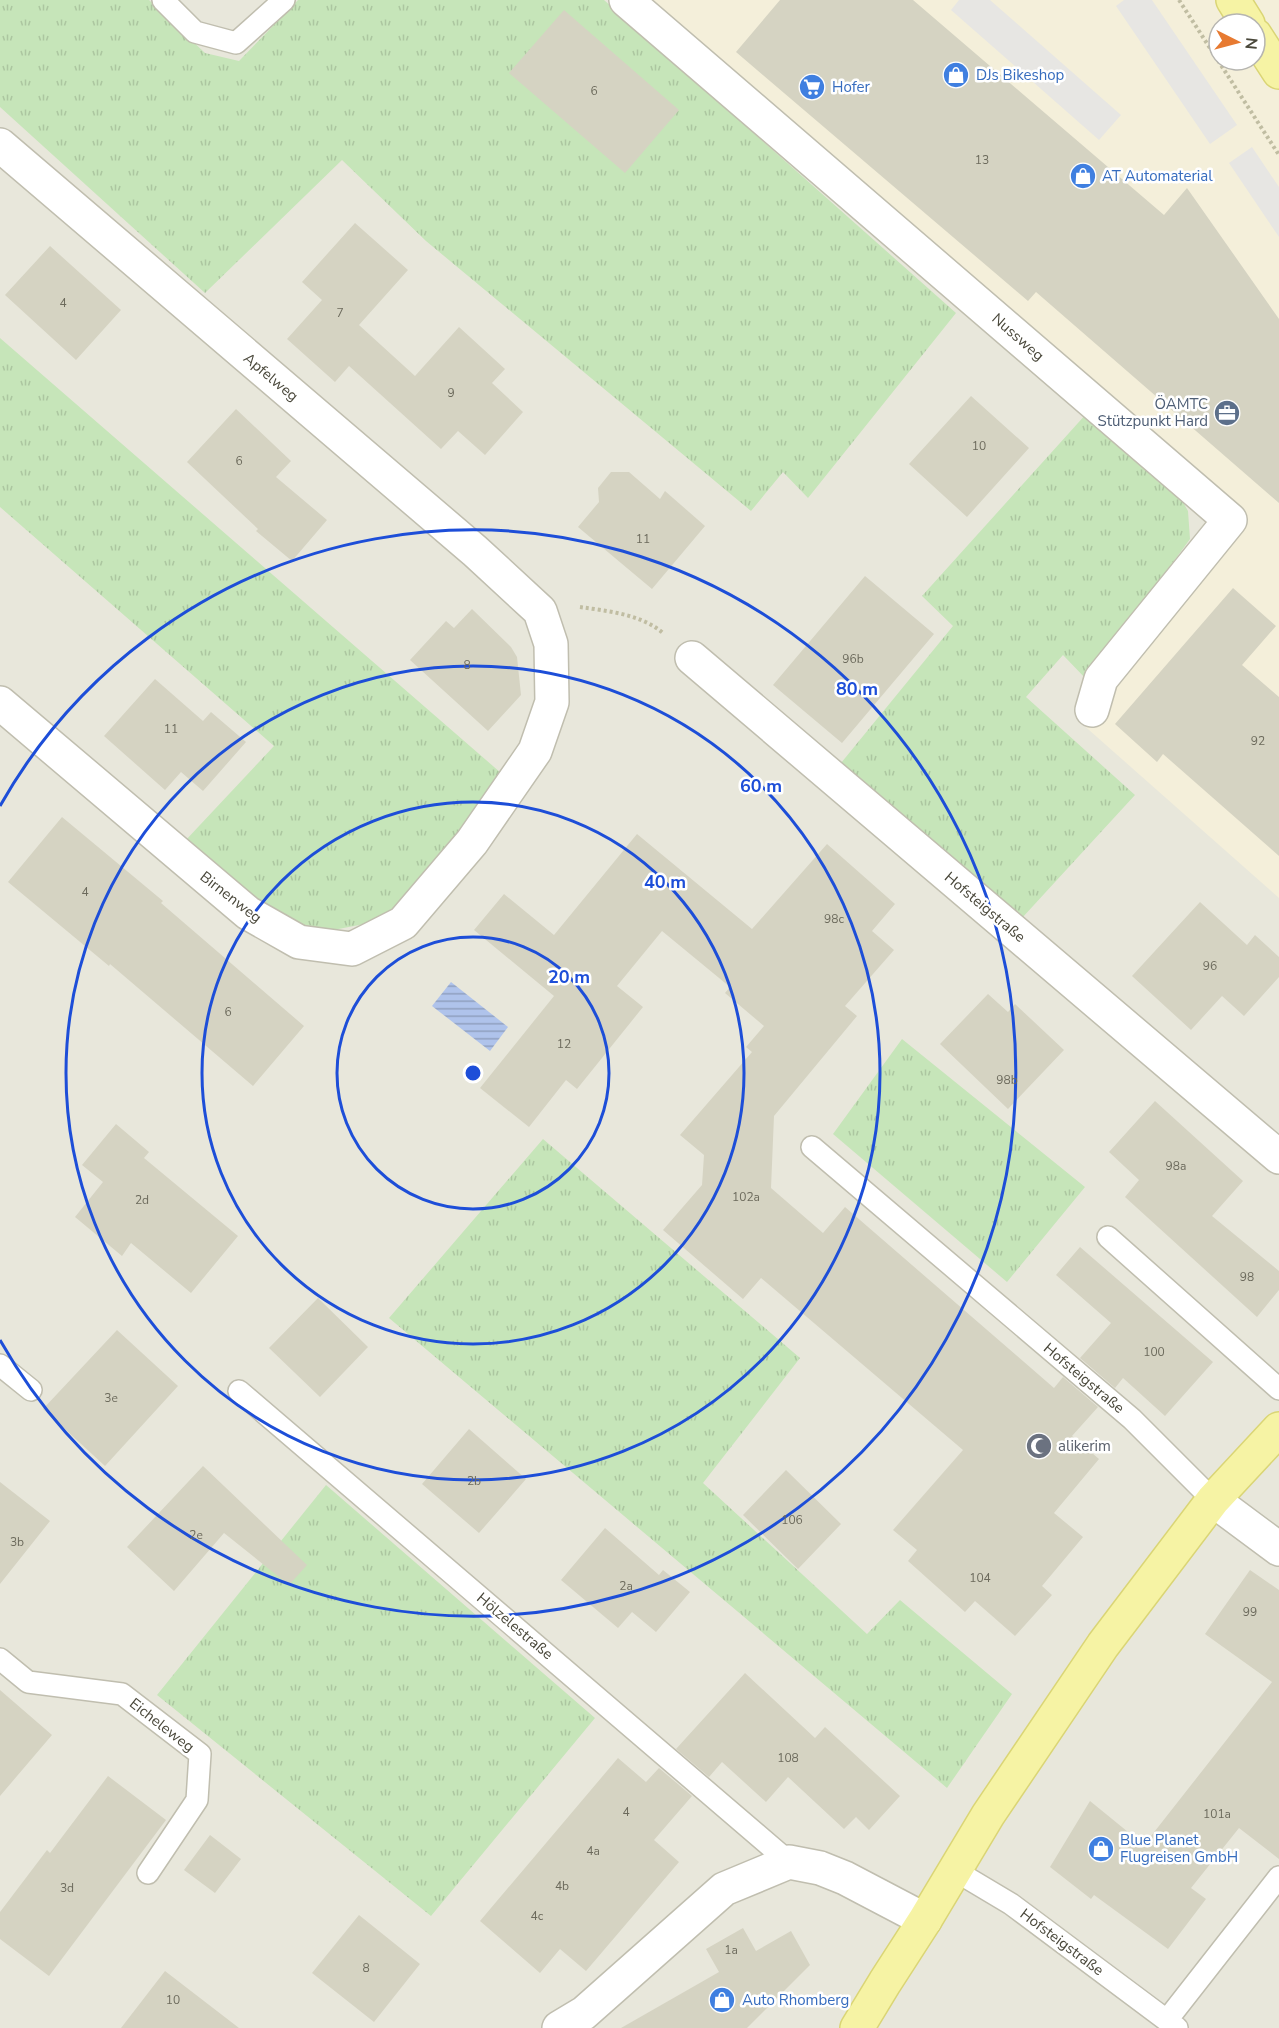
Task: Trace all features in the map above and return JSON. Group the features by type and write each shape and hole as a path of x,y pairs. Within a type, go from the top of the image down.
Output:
{"main road":[{"path":"1267,54 1279,72"},
{"path":"857,2028 988,1815 1103,1645 1214,1500 1279,1429"}],"street":[{"name":"Nussweg","path":"626,0 1230,519 1101,679 1092,710"},
{"name":"Apfelweg","path":"0,145 475,551 540,611 551,645 552,702 535,751"},
{"name":"Hofsteigstraße","path":"692,658 1279,1157"},
{"name":"Birnenweg","path":"0,704 249,913 299,942 352,949 403,923 472,842 535,751"},
{"name":"Hofsteigstraße","path":"1214,1500 1279,1549"},
{"name":"Hölzelestraße","path":"789,1862 820,1868 845,1878 925,1920"},
{"path":"559,2028 584,2013 724,1889 789,1862"}],"lane":[{"path":"163,0 195,32 236,44 284,0"},
{"name":"Hofsteigstraße","path":"812,1147 1132,1419 1214,1500"},
{"path":"1108,1237 1279,1389"},
{"path":"0,1365 31,1390"},
{"name":"Hölzelestraße","path":"239,1391 789,1862"},
{"name":"Eicheleweg","path":"0,1659 28,1682 122,1694 200,1754 197,1800 148,1873"},
{"name":"Hofsteigstraße","path":"954,1870 1011,1904 1172,2024 1279,1877"}],"path":[{"path":"1179,0 1279,155"},
{"path":"540,611 576,606 616,612 655,626 692,658"}],"shaded area":[{"path":"0,0 1279,0 1279,2028 0,2028"},
{"path":"609,0 1279,0 1279,898 1080,722 1232,531 1002,343"},
{"path":"959,0 990,0 1121,115 1099,140 951,10"},
{"path":"1124,0 1152,0 1237,125 1210,144 1116,6"},
{"path":"1252,147 1279,187 1279,237 1229,163"}],"green space":[{"path":"0,0 149,0 205,53 239,61 298,0 604,0 956,313 808,498 783,472 751,511 426,241 342,160 205,293 0,107"},
{"path":"0,338 501,773 429,873 380,921 328,931 279,919 184,842 274,746 0,507"},
{"path":"1087,413 1175,488 1188,511 1190,539 1087,680 1063,655 1026,697 1135,795 1022,918 841,763 953,626 922,596"},
{"path":"902,1039 1085,1187 1007,1282 833,1134"},
{"path":"543,1139 800,1358 703,1483 867,1634 900,1600 1012,1694 947,1788 389,1318"},
{"path":"326,1485 595,1718 431,1916 157,1695"}],"water":[{"path":"451,982 508,1027 490,1051 432,1006"}],"building":[{"path":"780,0 913,0 1164,215 1187,188 1279,319 1279,503 1036,292 1028,301 736,52"},
{"path":"564,10 679,110 625,173 509,73"},
{"path":"355,223 408,270 359,325 415,376 459,327 505,369 492,383 523,412 485,455 458,431 441,449 349,366 335,382 287,339 322,300 302,282"},
{"path":"50,246 121,310 76,360 5,295"},
{"path":"971,396 1029,448 967,517 909,464"},
{"path":"236,409 291,461 276,477 327,520 292,561 256,531 258,529 187,462"},
{"path":"611,472 629,472 660,499 665,491 705,526 652,589 578,527 599,502 598,488"},
{"path":"865,576 934,634 842,743 773,685"},
{"path":"1233,588 1276,626 1242,665 1279,697 1279,856 1163,754 1157,762 1115,724"},
{"path":"472,609 511,647 517,657 521,695 488,731 410,660 446,621 454,628"},
{"path":"155,679 203,721 211,712 246,742 203,791 181,772 165,790 104,736"},
{"path":"62,817 163,901 161,903 304,1026 253,1086 110,964 109,966 8,882"},
{"path":"637,834 752,929 827,844 895,904 872,931 894,950 845,1006 857,1016 774,1116 771,1188 823,1233 845,1207 1054,1388 1063,1377 1098,1407 1072,1436 1099,1459 1054,1513 1083,1537 1042,1586 1052,1595 1015,1636 975,1601 965,1612 908,1561 917,1550 893,1530 963,1450 761,1278 743,1299 663,1230 702,1185 704,1155 680,1135 752,1052 746,1047 764,1026 725,993 730,987 662,931 617,986 643,1007 577,1089 566,1080 529,1127 480,1088 554,996 474,930 504,894 554,935"},
{"path":"1200,902 1247,945 1255,935 1279,957 1279,977 1244,1016 1222,996 1191,1030 1132,976"},
{"path":"988,994 1008,1012 1015,1004 1064,1050 1008,1109 940,1044"},
{"path":"1155,1101 1243,1181 1212,1216 1279,1271 1279,1290 1257,1317 1125,1197 1139,1180 1109,1152"},
{"path":"116,1124 149,1152 144,1158 238,1236 191,1293 131,1243 122,1256 75,1217 103,1182 82,1165"},
{"path":"1080,1247 1213,1362 1165,1416 1123,1378 1115,1388 1080,1358 1111,1323 1056,1275"},
{"path":"318,1298 368,1347 320,1397 269,1348"},
{"path":"117,1330 178,1386 105,1466 43,1409"},
{"path":"469,1429 526,1479 479,1533 422,1484"},
{"path":"203,1466 307,1565 289,1585 224,1533 174,1591 127,1547"},
{"path":"786,1470 841,1524 798,1569 743,1515"},
{"path":"0,1482 50,1521 0,1584"},
{"path":"605,1528 659,1575 663,1570 690,1592 656,1632 632,1612 618,1628 561,1580"},
{"path":"1250,1570 1279,1590 1279,1859 1239,1828 1191,1888 1206,1899 1168,1949 1094,1895 1091,1899 1050,1867 1090,1801 1144,1845 1272,1682 1205,1634"},
{"path":"745,1673 815,1738 825,1727 900,1796 869,1830 856,1817 844,1829 788,1777 766,1802 722,1762 709,1777 676,1749"},
{"path":"0,1690 52,1735 0,1796"},
{"path":"618,1758 646,1782 659,1768 692,1796 654,1840 679,1862 586,1971 560,1949 540,1973 480,1921"},
{"path":"108,1776 166,1820 49,1976 0,1939 0,1912 47,1850 50,1853"},
{"path":"210,1835 241,1859 215,1893 184,1870"},
{"path":"359,1915 420,1964 374,2022 312,1973"},
{"name":"Auto Rhomberg","path":"743,1928 756,1951 791,1931 810,1965 747,2028 621,2028 719,1972 706,1949"},
{"path":"165,1971 239,2028 121,2028"}],"place":[{"name":"DJs Bikeshop","path":"956,75"},
{"name":"Hofer","path":"812,87"},
{"name":"AT Automaterial","path":"1083,176"},
{"name":"ÖAMTC Stützpunkt Hard","path":"1227,413"},
{"name":"alikerim","path":"1039,1446"},
{"name":"Blue Planet Flugreisen GmbH","path":"1101,1849"},
{"name":"Auto Rhomberg","path":"722,2000"}]}
